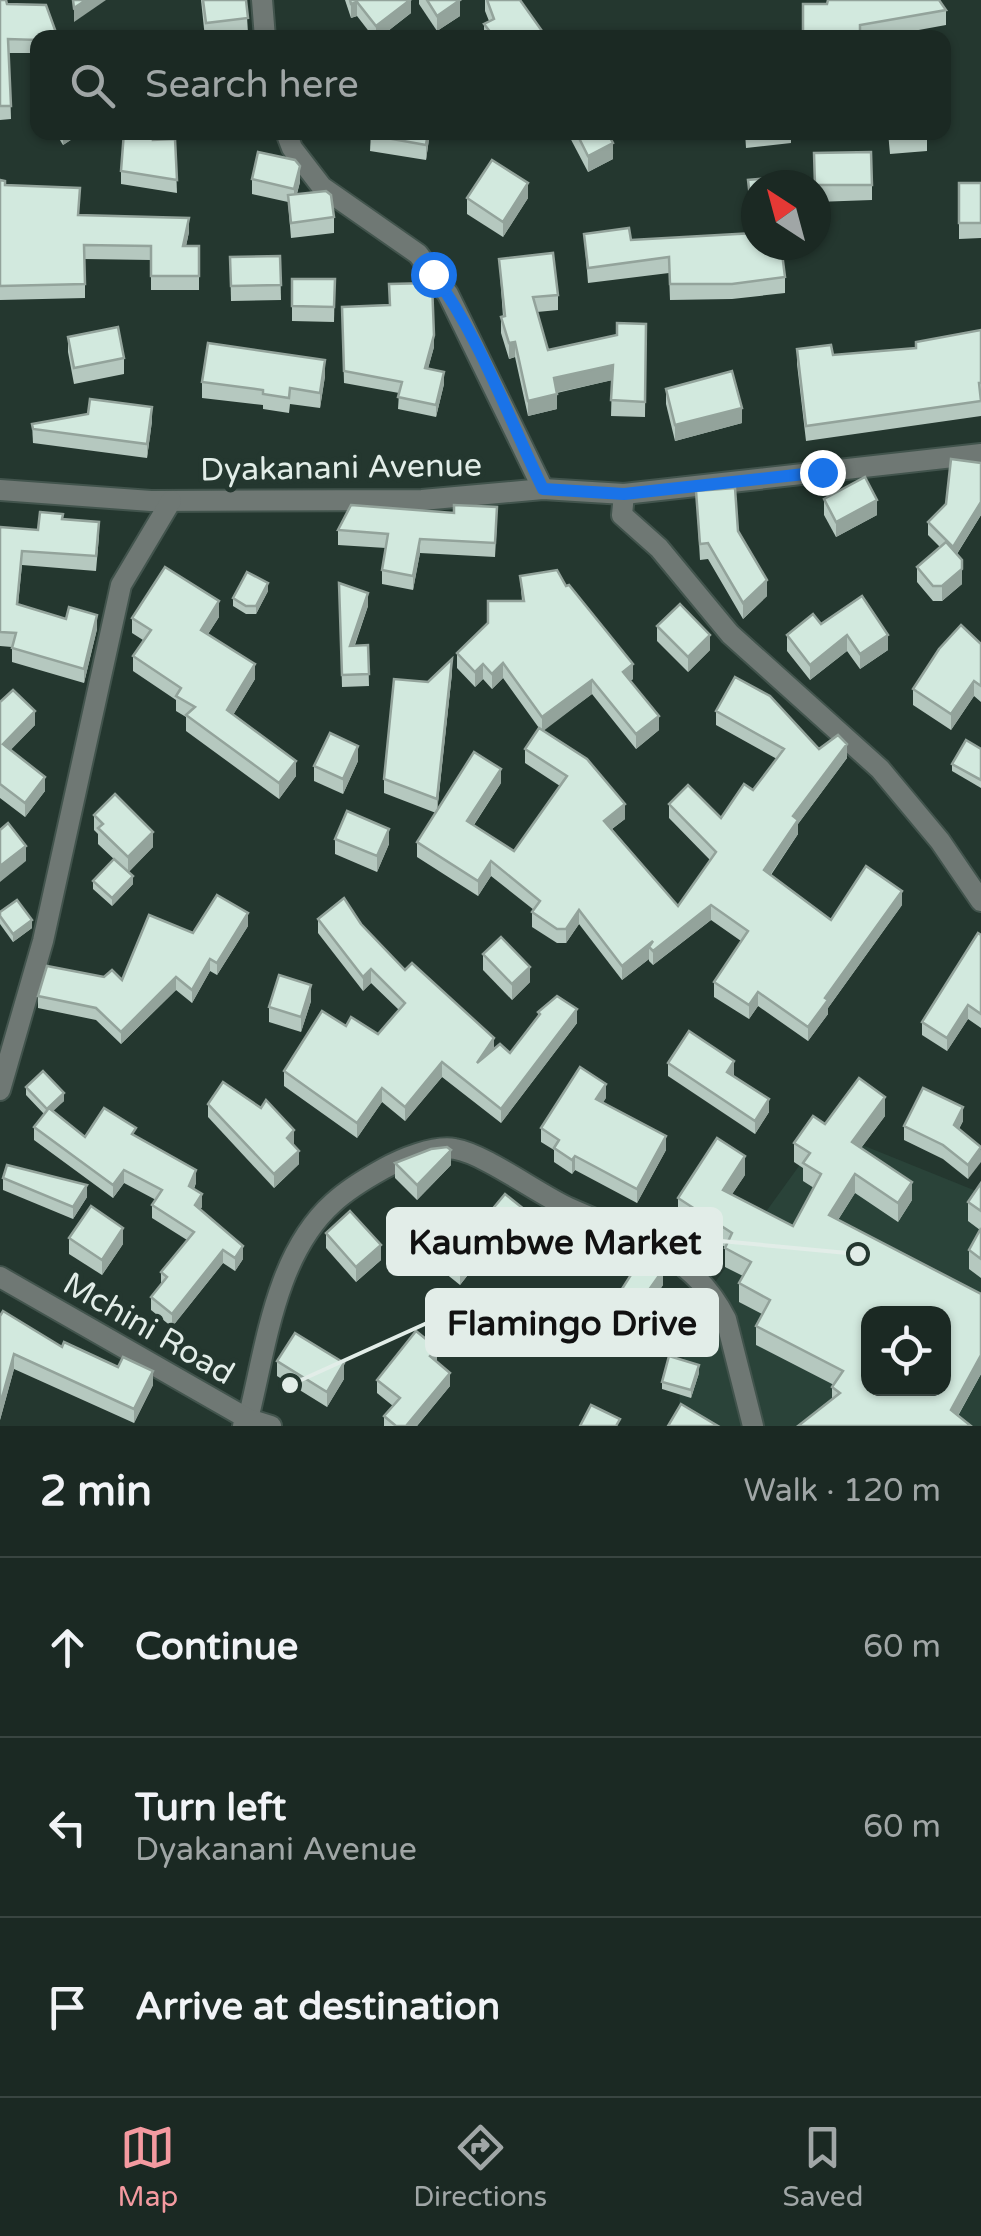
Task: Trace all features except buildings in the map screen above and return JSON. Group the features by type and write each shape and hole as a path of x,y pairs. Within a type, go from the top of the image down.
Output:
{"street":[{"path":"262,0 264,30"},
{"path":"289,140 322,187 418,254 448,294 543,489"},
{"name":"Dyakanani Avenue","path":"0,490 171,501 422,500 543,489 624,494 981,454"},
{"path":"624,494 622,515 659,548 730,634 880,770 940,841 981,901"},
{"path":"0,1090 43,942 121,586 171,501"},
{"path":"245,1422 287,1272 310,1229 331,1204 358,1184 393,1164 446,1148 466,1152 556,1202 682,1261 718,1303 726,1319 753,1426"},
{"name":"Mchini Road","path":"0,1276 245,1422 271,1426"}],"shaded area":[{"path":"825,1130 981,1193 981,1426 677,1426 687,1321"}],"place":[{"name":"Kaumbwe Market","path":"858,1254"},
{"name":"Flamingo Drive","path":"290,1385"}],"route":[{"path":"433,274 474,344 543,489 624,494 822,472"}]}
